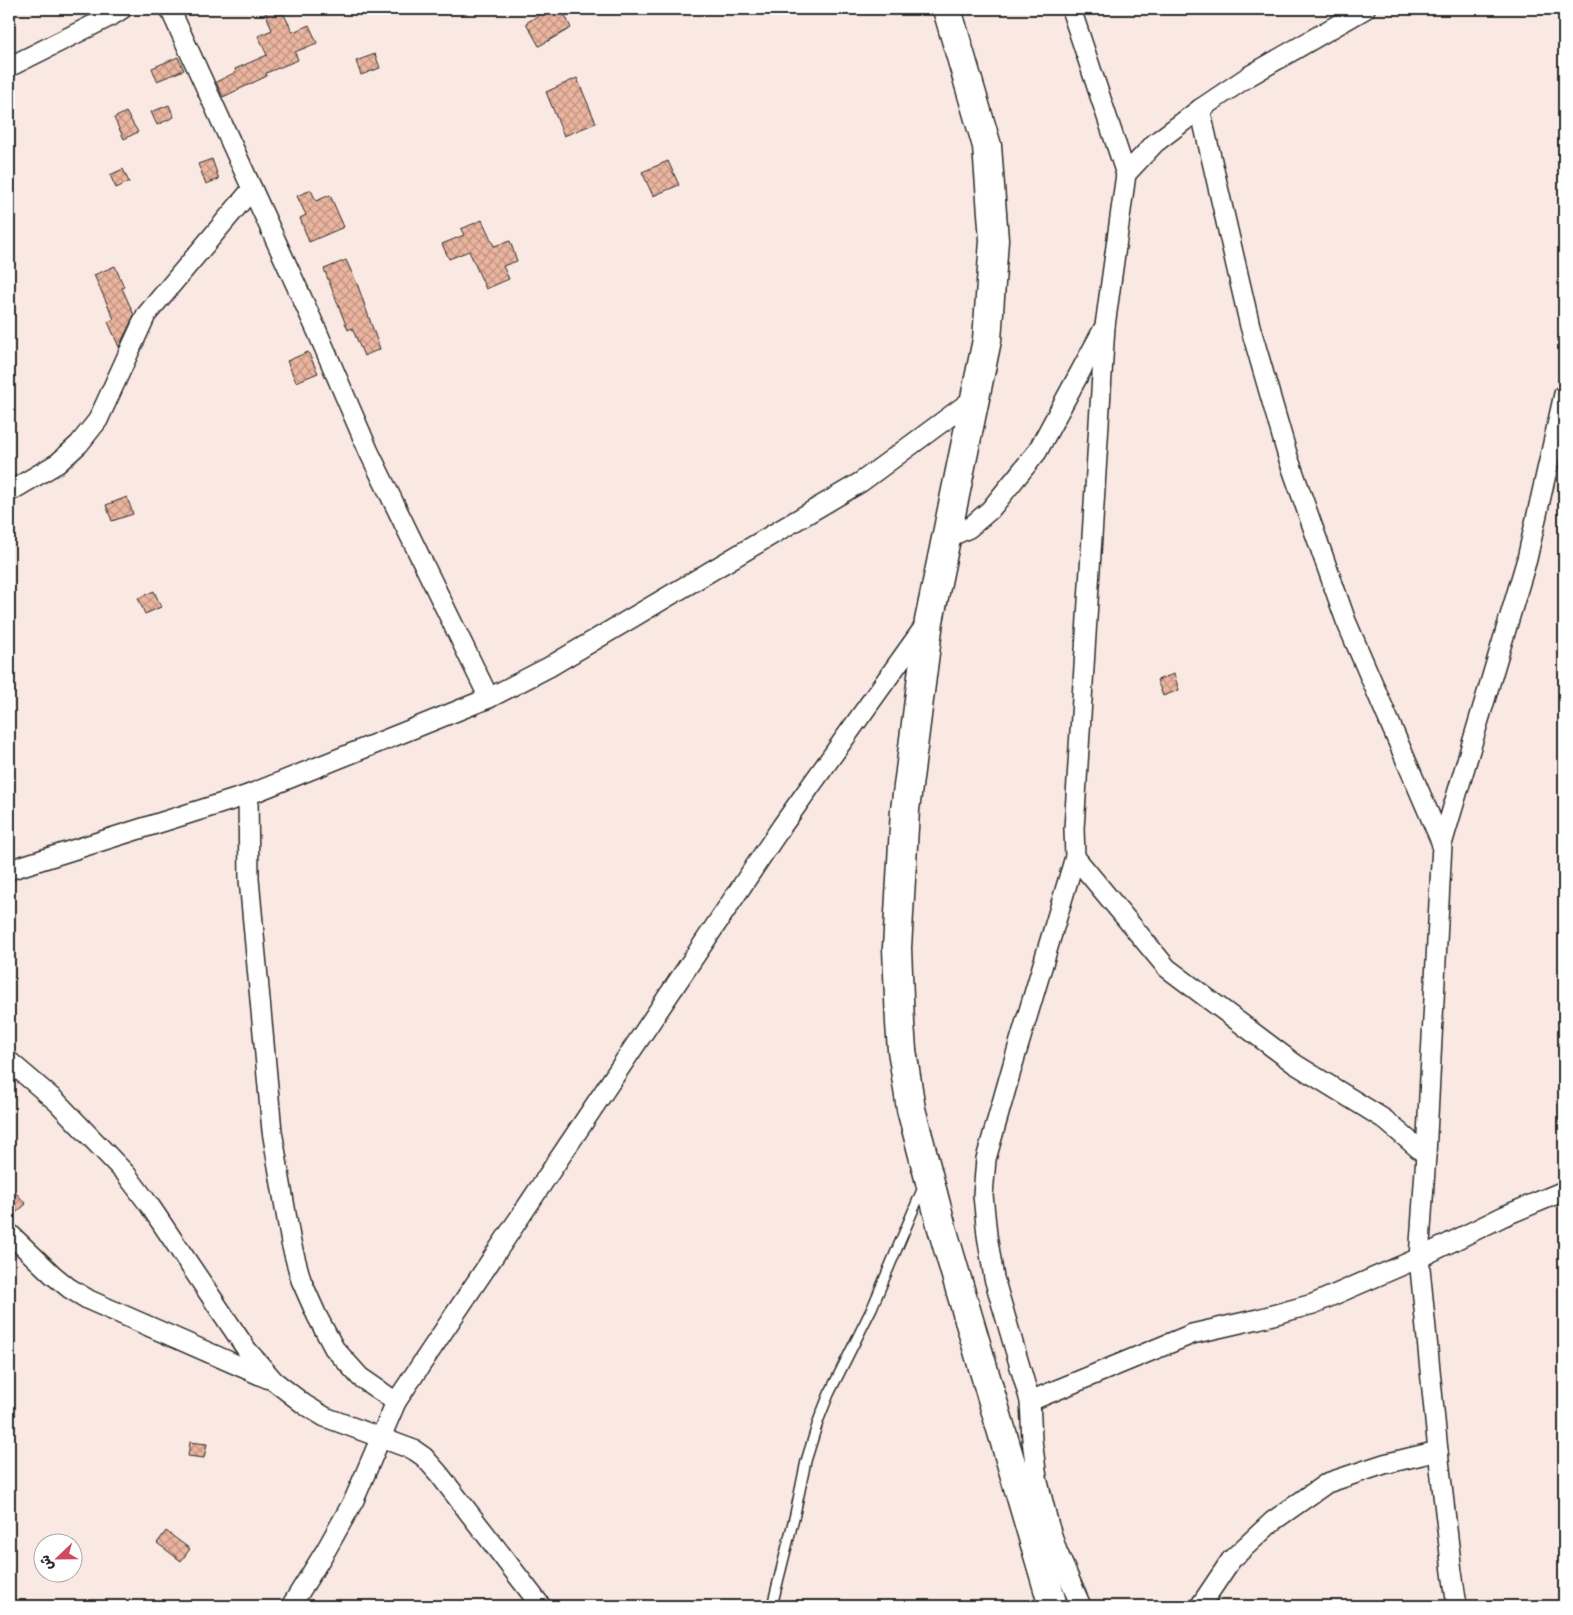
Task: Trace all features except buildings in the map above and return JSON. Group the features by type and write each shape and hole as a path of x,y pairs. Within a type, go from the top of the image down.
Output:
{"main road":[{"path":"947,9 987,146 994,240 987,340 929,621 905,810 898,948 902,1050 911,1109 942,1228 1054,1606"}],"street":[{"path":"9,67 122,9"},
{"path":"170,9 317,331 369,452 489,698"},
{"path":"1071,9 1126,174 1106,326 1074,829 1076,857 986,1159 983,1195 994,1278 1030,1402 1037,1478 1060,1560 1082,1606"},
{"path":"1126,174 1155,143 1200,109 1249,76 1365,9"},
{"path":"1200,109 1250,326 1288,457 1346,621 1442,844"},
{"path":"9,492 58,463 79,444 98,420 146,315 252,189"},
{"path":"945,539 969,528 990,510 1038,452 1106,326"},
{"path":"1457,1606 1438,1452 1419,1258 1442,844 1527,559 1564,394"},
{"path":"9,870 248,795 489,698 550,667 862,482 976,397"},
{"path":"291,1606 354,1500 396,1402 782,826 929,621"},
{"path":"248,795 249,879 271,1122 292,1243 301,1280 334,1348 360,1377 396,1402"},
{"path":"1076,857 1167,968 1295,1064 1384,1119 1426,1155"},
{"path":"9,1061 57,1102 126,1174 150,1206 247,1350 274,1381 305,1405 325,1417 403,1446 424,1457 541,1606"},
{"path":"1030,1402 1192,1334 1258,1320 1313,1304 1419,1258 1504,1216 1564,1191"},
{"path":"9,1233 52,1275 89,1300 274,1381"},
{"path":"1200,1606 1231,1560 1272,1522 1327,1483 1384,1464 1438,1452"}],"lane":[{"path":"772,1606 806,1461 819,1419 829,1394 872,1308 928,1174"}]}
